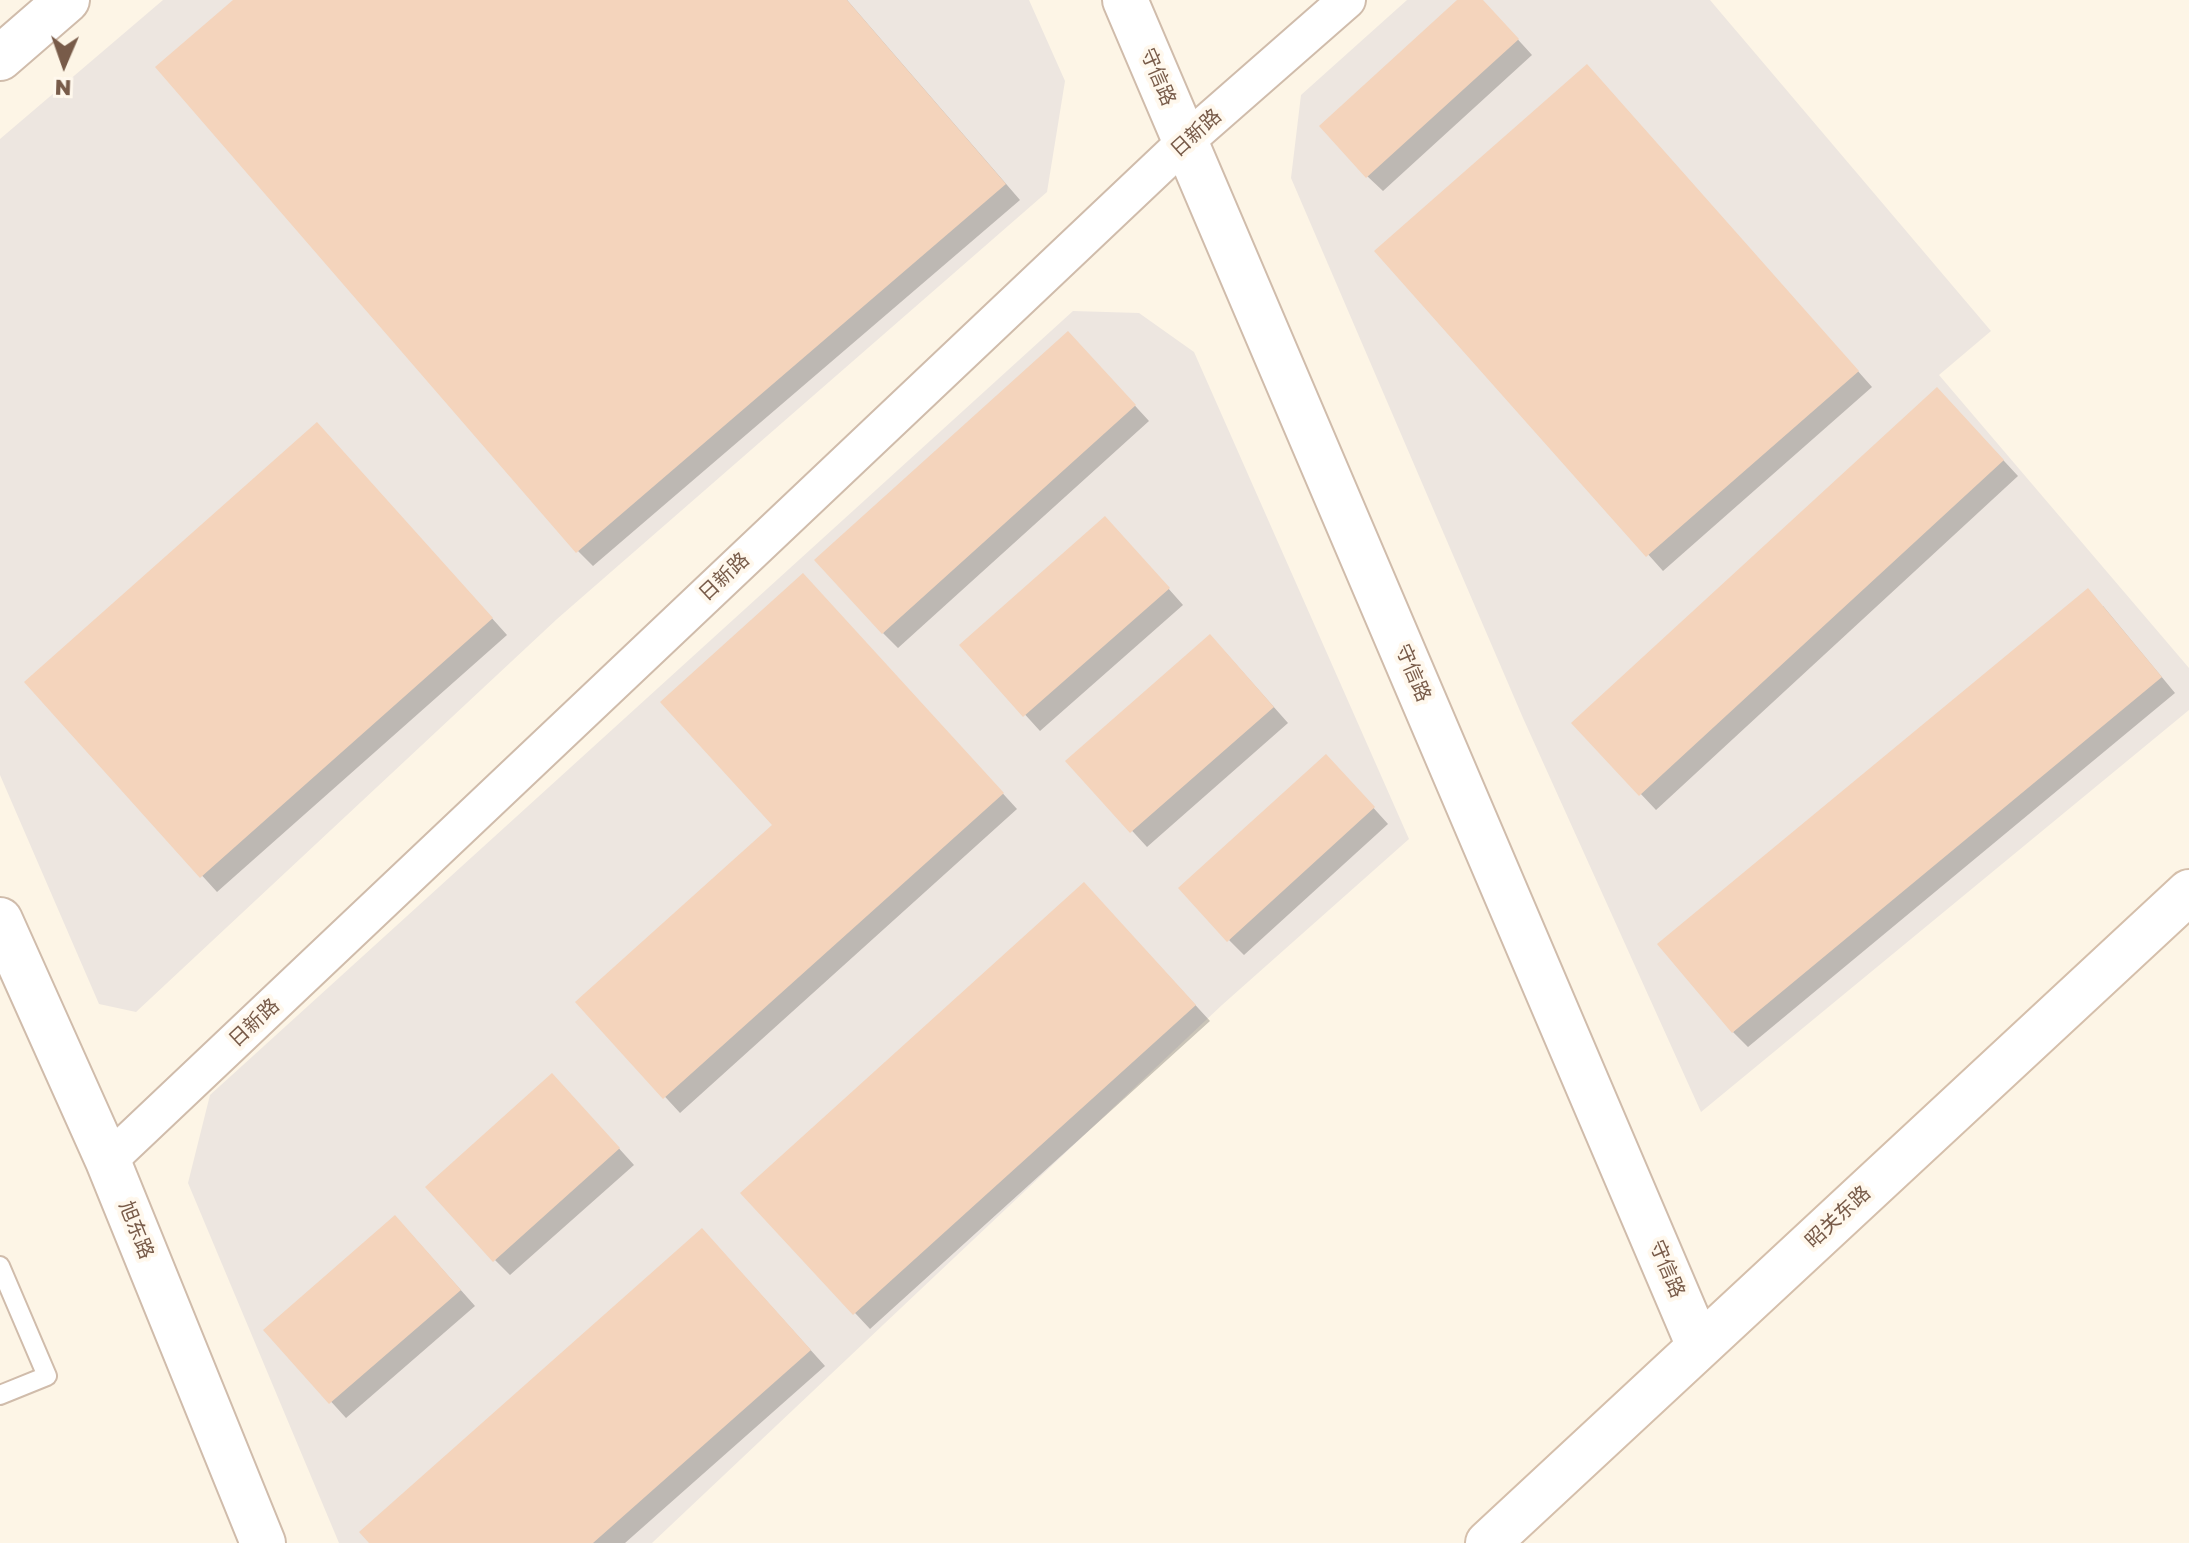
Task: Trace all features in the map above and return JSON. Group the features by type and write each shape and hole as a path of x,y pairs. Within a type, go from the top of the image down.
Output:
{"street":[{"path":"0,58 67,0"},
{"name":"守信路","path":"1125,0 1699,1346"},
{"name":"日新路","path":"108,1161 1186,141 1347,0"},
{"name":"昭关东路","path":"1488,1543 2189,892"},
{"name":"旭东路","path":"0,920 108,1161 263,1543"}],"lane":[{"path":"0,1266 47,1376 0,1395"}],"shaded area":[{"path":"163,0 1029,0 1065,81 1047,192 557,619 136,1012 99,1004 0,775 0,139"},
{"path":"1407,0 1710,0 1991,331 1939,375 2189,668 2189,710 1701,1112 1523,718 1291,178 1301,95"},
{"path":"1073,311 1139,313 1194,352 1409,839 1222,1005 652,1543 339,1543 188,1183 210,1095"}],"building":[{"path":"233,0 847,0 1006,184 576,553 155,67"},
{"path":"1457,0 1483,0 1519,39 1366,178 1319,126"},
{"path":"1587,64 1859,371 1646,557 1374,251"},
{"path":"1068,331 1136,405 882,634 814,560"},
{"path":"1937,387 2004,460 1639,796 1571,723"},
{"path":"317,422 493,618 200,878 24,682"},
{"path":"1105,516 1170,588 1023,717 959,645"},
{"path":"803,573 1004,793 663,1099 575,1002 772,825 660,702"},
{"path":"2088,588 2162,677 1732,1033 1657,944"},
{"path":"1210,634 1274,707 1130,833 1065,761"},
{"path":"1326,754 1375,807 1227,942 1178,888"},
{"path":"1084,882 1196,1005 853,1315 740,1193"},
{"path":"552,1073 620,1148 493,1262 425,1187"},
{"path":"395,1215 461,1290 329,1404 263,1330"},
{"path":"702,1228 811,1350 593,1543 369,1543 359,1532"}]}
